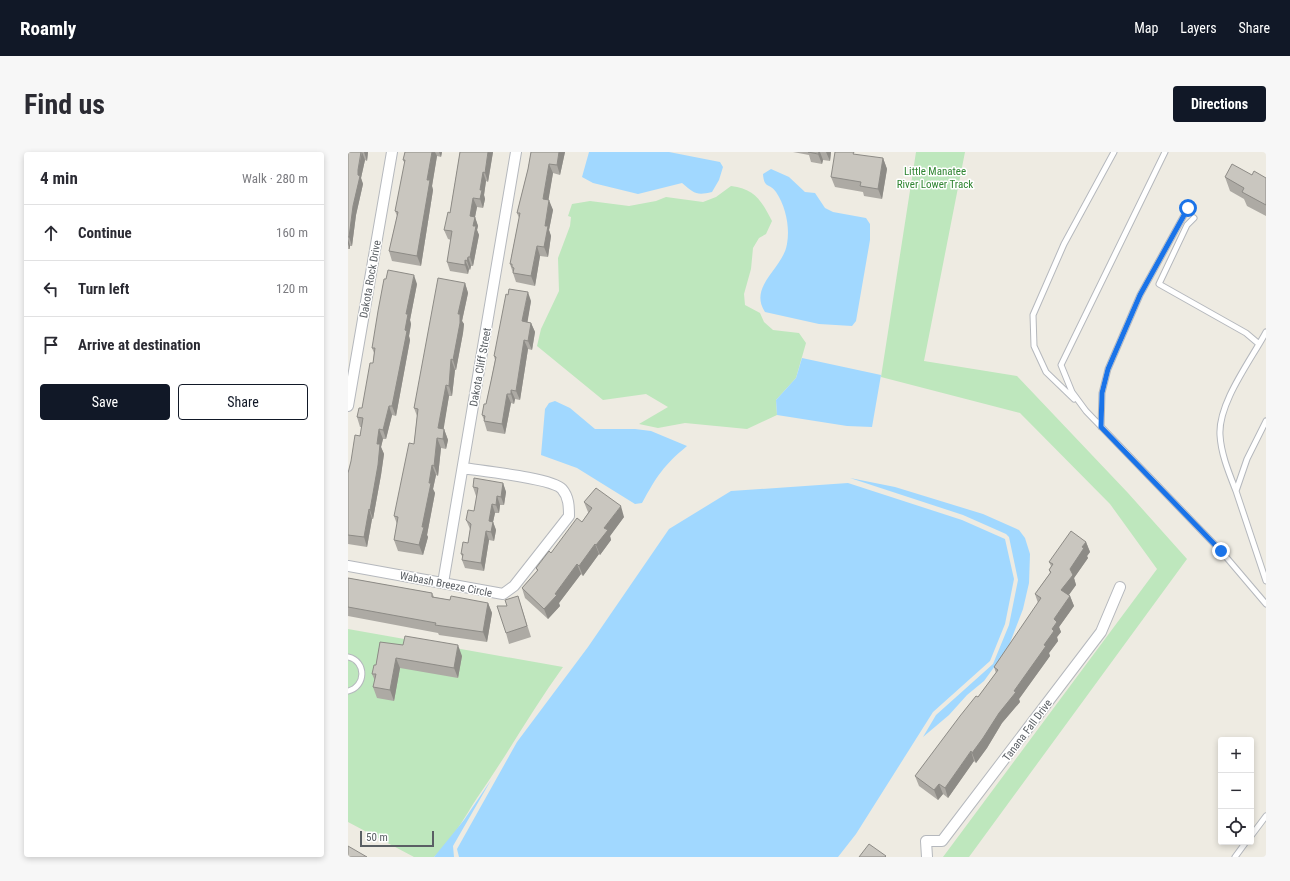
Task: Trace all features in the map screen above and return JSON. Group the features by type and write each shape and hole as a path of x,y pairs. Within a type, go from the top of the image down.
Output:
{"street":[{"name":"Dakota Rock Drive","path":"348,406 392,152"},
{"name":"Dakota Cliff Street","path":"444,583 516,152"},
{"name":"Wabash Breeze Circle","path":"348,566 503,594 514,586 569,516 570,504 562,489 549,482 463,468"},
{"name":"Tanana Fall Drive","path":"927,857 926,841 942,841 1101,632 1120,587"}],"lane":[{"path":"1114,152 1064,244 1033,315 1034,346 1046,372 1086,411 1221,551 1266,604"},
{"path":"1086,411 1072,392 1061,365 1165,152"},
{"path":"1101,427 1102,393 1108,369 1140,295 1188,208"},
{"path":"1194,218 1187,225 1159,284 1246,333 1259,344"},
{"path":"1266,332 1234,388 1225,408 1221,425 1221,446 1266,581"},
{"path":"1236,490 1247,459 1266,421"},
{"path":"348,657 360,665 362,677 357,687 348,691"},
{"path":"1254,832 1266,816"},
{"path":"1235,857 1244,845"}],"green space":[{"name":"Little Manatee River Lower Track","path":"916,152 965,152 924,361 1017,376 1128,493 1187,559 969,857 943,857 1157,569 1110,504 1020,413 881,377"},
{"path":"731,186 752,193 761,201 772,221 766,234 759,238 753,248 751,269 744,294 745,305 760,313 764,322 773,330 799,333 806,343 796,378 776,400 777,415 747,429 685,423 658,428 639,424 668,407 646,394 603,400 537,346 541,329 559,291 558,258 570,226 571,217 568,216 572,204 590,201 629,206 656,201 666,197 703,202 716,197"},
{"path":"348,629 563,667 457,829 434,857 414,857 348,822"}],"water":[{"path":"589,152 669,152 720,162 723,167 719,180 712,192 699,194 682,183 638,194 593,183 582,177"},
{"path":"771,169 789,177 805,192 815,193 825,208 833,212 866,218 870,224 870,240 856,321 852,326 819,324 765,312 761,303 763,286 784,253 788,238 785,211 776,192 766,184 764,179 763,174"},
{"path":"802,358 881,375 872,427 847,426 777,415 776,400 796,378"},
{"path":"555,401 570,408 595,429 635,429 651,431 687,446 661,472 642,503 635,504 577,468 541,455 545,409 549,403"},
{"path":"850,478 895,487 983,514 1019,530 1025,538 1030,554 1029,583 1023,609 1008,648 984,681 967,695 949,715 923,737 936,715 993,664 1009,625 1018,580 1009,537 1006,534 963,515"},
{"path":"848,483 962,520 1005,539 1014,579 1005,624 990,661 933,712 856,834 838,857 459,857 457,849 517,742 588,647 669,529 731,491"},
{"path":"491,780 453,846 454,857 434,857 464,820"}],"building":[{"path":"348,152 361,152 358,170 358,175 360,176 353,206 349,237 348,237"},
{"path":"405,152 432,152 427,180 430,180 417,256 389,251 398,212 395,211 405,160 403,160"},
{"path":"460,152 488,152 485,173 483,172 480,199 473,198 470,216 475,217 473,226 476,226 470,257 468,257 467,261 465,260 465,265 447,262 452,231 444,230 448,212 450,213"},
{"path":"531,152 559,152 557,165 549,164 543,199 549,200 545,226 548,226 544,247 537,246 531,276 513,273 514,268 512,267 512,264 510,264 520,213 517,213"},
{"path":"808,152 819,152 818,154"},
{"path":"835,152 854,152 853,154 883,158 878,189 860,186 861,182 831,177"},
{"path":"1232,164 1252,175 1254,171 1266,178 1266,205 1242,192 1244,188 1225,177"},
{"path":"388,270 414,275 406,314 408,314 405,330 407,331 392,406 389,406 383,430 379,429 377,444 380,444 378,465 364,537 348,535 348,473 355,435 360,436 363,418 357,417 359,408 362,408 370,363 373,363 375,348 372,348 384,279 386,279"},
{"path":"438,278 465,283 458,314 460,314 460,323 453,360 451,359 449,386 446,385 438,428 444,429 443,439 437,438 434,466 432,465 429,483 431,483 422,527 424,527 419,545 394,540 398,517 394,516 409,443 414,444 418,409 414,408"},
{"path":"509,289 528,292 522,321 531,323 528,341 524,340 516,391 511,390 511,394 507,394 502,424 484,421 485,416 482,415 484,404 486,404 496,357 494,356 506,294 508,295"},
{"path":"474,478 503,483 501,497 497,496 496,505 492,504 489,521 493,522 491,532 486,531 481,563 462,560 463,554 461,554 463,542 468,543 471,524 466,520 468,510 474,511 478,488 473,487"},
{"path":"596,488 621,506 604,528 608,530 596,545 595,544 579,566 577,564 555,594 557,595 544,609 522,588 538,570 536,568 549,551 551,553 577,518 582,522 592,508 584,502"},
{"path":"1071,531 1086,542 1082,547 1084,548 1070,569 1073,575 1061,590 1070,596 1054,619 1057,622 1052,629 1054,631 1044,645 1046,646 1014,691 1016,692 999,713 972,753 971,751 945,788 939,784 934,790 915,776 960,716 976,696 978,697 998,670 994,667 1041,598 1035,594 1051,572 1049,570 1053,564 1049,562"},
{"path":"348,578 432,593 432,597 450,600 451,596 488,603 483,632 435,625 436,623 348,607"},
{"path":"518,596 527,626 506,633 497,606 507,606 505,600"},
{"path":"405,636 458,645 454,668 396,658 390,690 373,687 376,674 372,674 374,665 376,665 380,642 403,645"},
{"path":"869,844 886,856 859,857"},
{"path":"348,846 367,857 348,857"}],"route":[{"path":"1188,208 1140,295 1108,369 1102,393 1101,427 1221,551"}]}
